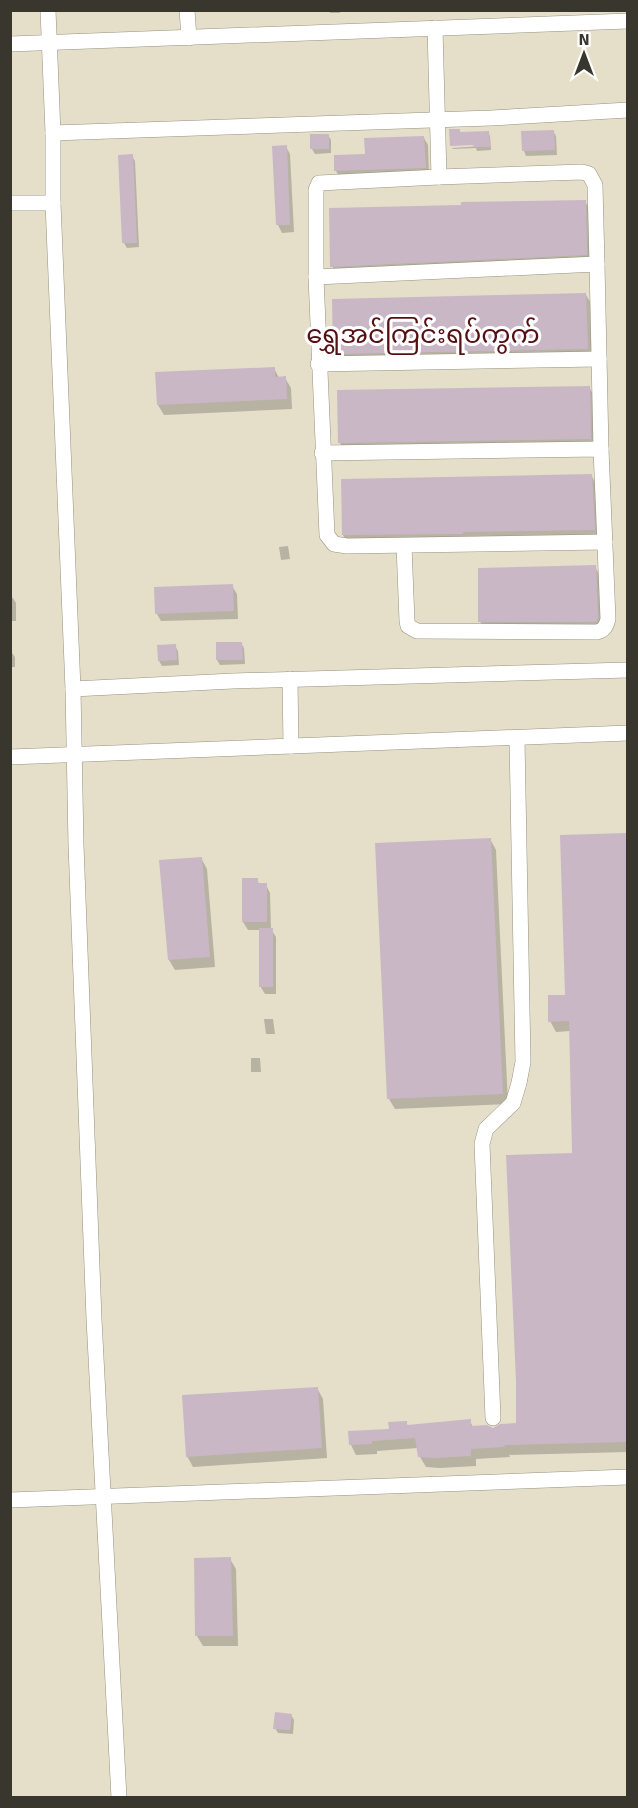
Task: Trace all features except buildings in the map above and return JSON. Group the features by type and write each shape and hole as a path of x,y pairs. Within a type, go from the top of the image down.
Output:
{"street":[{"path":"48,10 53,133 53,203 73,689 95,1331 119,1797"},
{"path":"187,10 189,38"},
{"path":"10,44 627,21"},
{"path":"435,28 439,177"},
{"path":"53,133 439,120 627,110"},
{"path":"404,546 407,621 408,626 417,631 597,632 603,630 608,619 605,543 601,450 595,185 589,174 582,172 319,183 316,190 318,364 329,540 334,544 347,546 605,543"},
{"path":"10,203 53,203"},
{"path":"316,277 597,264"},
{"path":"318,364 599,359"},
{"path":"322,453 601,450"},
{"path":"73,689 627,670"},
{"path":"290,680 291,746"},
{"path":"10,757 627,734"},
{"path":"493,1418 482,1144 486,1129 513,1103 523,1062 517,739"},
{"path":"10,1500 627,1477"}],"district":[{"name":"ရွှေအင်ကြင်းရပ်ကွက်","path":"423,334"}]}
